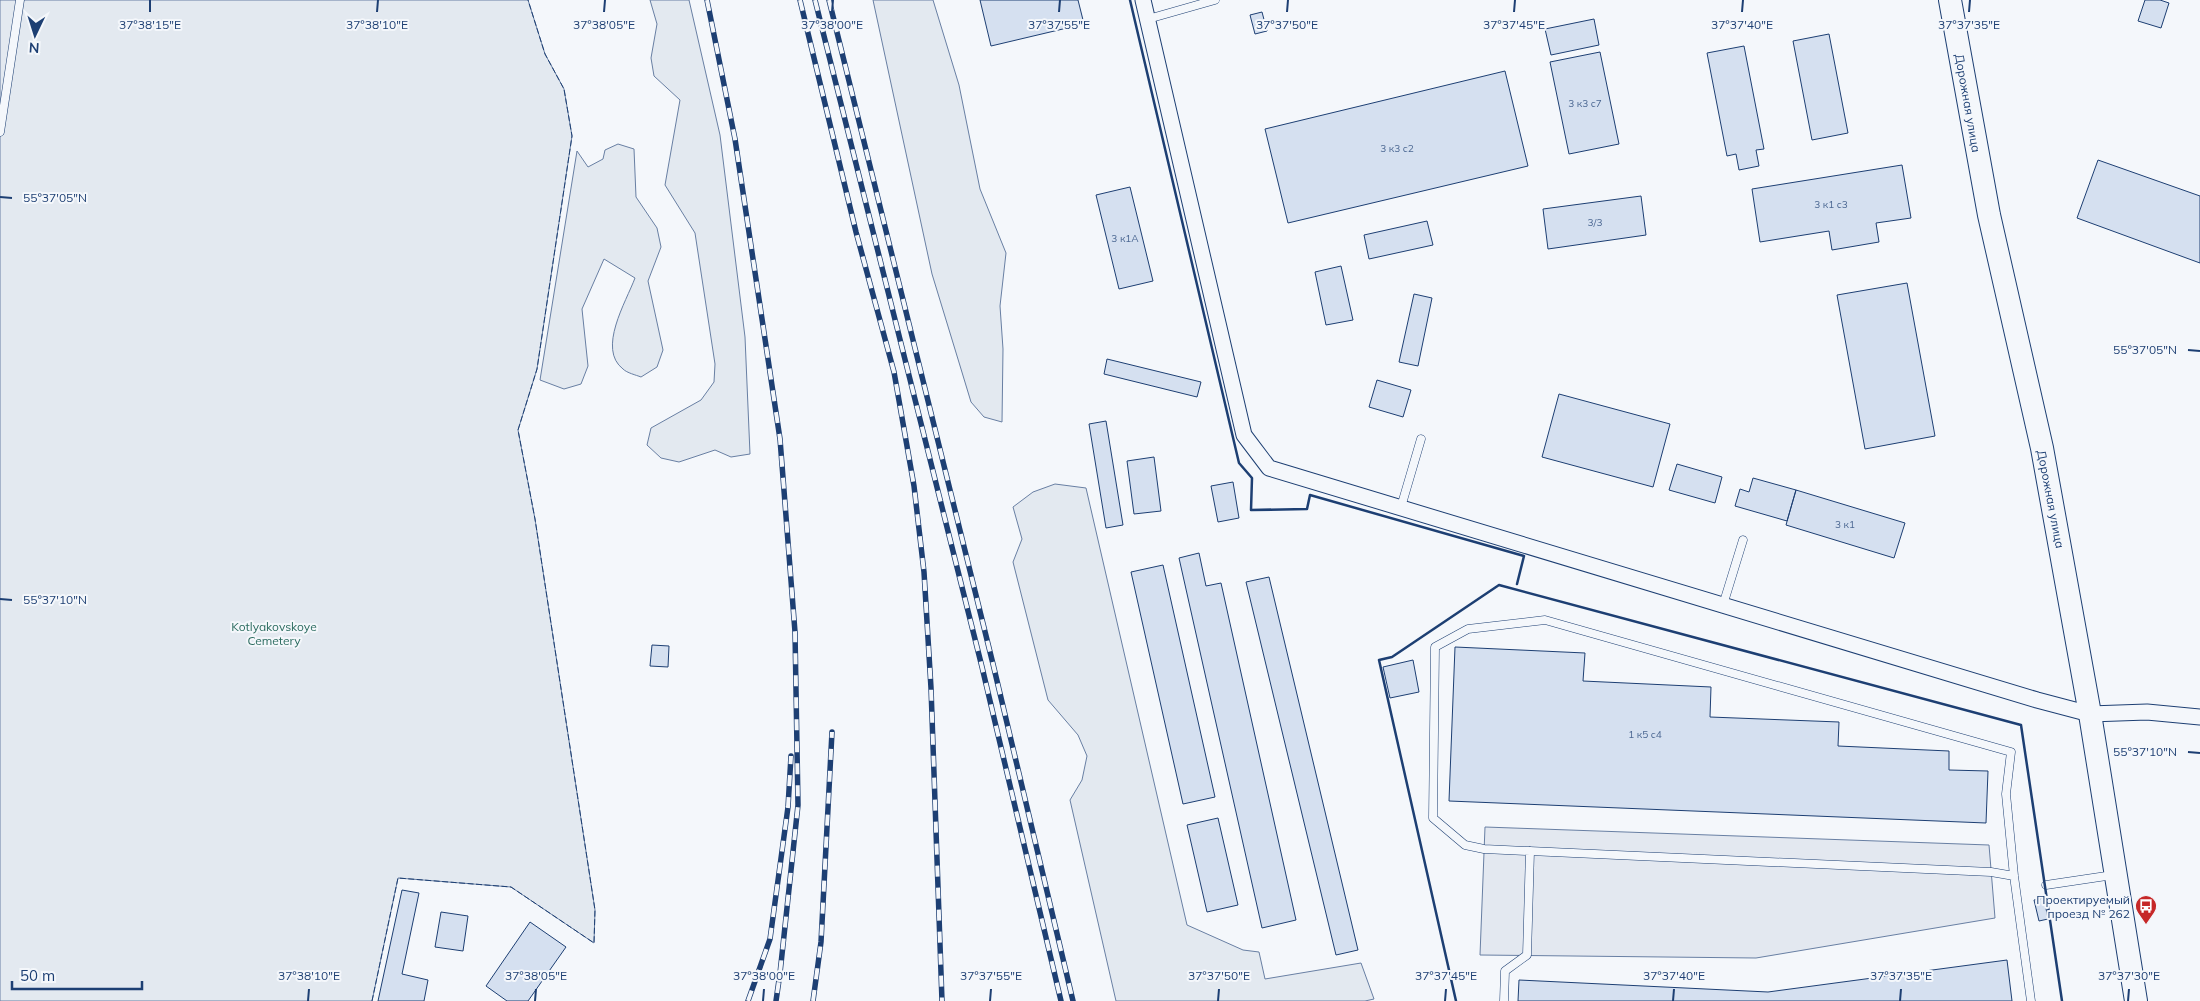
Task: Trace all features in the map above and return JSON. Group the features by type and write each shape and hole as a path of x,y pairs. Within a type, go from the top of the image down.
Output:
{"main road":[{"name":"Дорожная улица","path":"1950,0 1988,215 2042,448 2090,714 2136,1001"}],"street":[{"path":"1143,0 1244,435 1269,468 2037,700 2090,714 2147,712 2200,717"}],"lane":[{"path":"0,132 20,0"},
{"path":"1148,19 1215,0"},
{"path":"1401,507 1421,439"},
{"path":"1723,605 1743,540"},
{"path":"2014,876 1991,872 1484,849 1465,845 1433,818 1435,647 1468,629 1545,620 2011,752 2006,794 2014,876 2031,1001"},
{"path":"1504,1001 1505,970 1527,955 1530,851"},
{"path":"2046,885 2115,875"}],"green space":[{"name":"Kotlyakovskoye Cemetery","path":"0,0 528,0 545,54 564,89 572,136 537,369 518,430 535,519 595,910 594,943 511,887 398,878 372,1001 0,1001"},
{"path":"650,0 689,0 720,135 745,337 750,454 731,457 715,450 679,462 661,458 647,445 651,428 701,400 714,382 715,364 695,233 665,185 680,100 654,76 651,58 657,24"},
{"path":"873,0 933,0 959,85 980,189 1006,253 1000,306 1003,349 1002,422 984,417 971,402 932,274"},
{"path":"618,144 634,149 636,197 657,228 661,247 648,281 663,350 657,367 641,377 629,373 616,360 613,350 613,338 616,325 635,278 604,259 582,309 588,366 581,384 564,389 540,380 577,151 588,167 603,159 605,150"},
{"path":"1055,484 1086,488 1187,925 1243,950 1259,952 1265,979 1361,963 1374,999 1365,1001 1116,1001 1070,800 1082,780 1087,756 1078,735 1048,700 1013,562 1022,539 1013,507 1033,492"}],"shaded area":[{"path":"1485,827 1989,845 1995,918 1756,958 1480,955"}],"building":[{"path":"980,0 1078,0 1084,24 991,46"},
{"path":"2145,0 2160,0 2169,3 2161,28 2138,21"},
{"path":"1262,12 1267,31 1255,34 1250,15"},
{"path":"1594,19 1599,45 1551,55 1545,29"},
{"path":"1829,34 1848,133 1812,140 1793,41"},
{"path":"1744,46 1764,149 1756,150 1759,166 1739,170 1736,154 1727,156 1707,53"},
{"path":"1600,52 1619,144 1569,154 1550,62"},
{"path":"1505,71 1528,166 1288,223 1265,129"},
{"path":"2098,160 2200,196 2200,263 2077,218"},
{"path":"1902,165 1911,218 1876,223 1879,242 1832,250 1829,231 1760,242 1752,189"},
{"path":"1130,187 1153,281 1119,289 1096,195"},
{"path":"1641,196 1646,235 1548,249 1543,209"},
{"path":"1427,221 1433,245 1369,259 1364,235"},
{"path":"1341,266 1353,320 1326,325 1315,272"},
{"path":"1907,283 1935,436 1865,449 1837,295"},
{"path":"1414,294 1432,298 1418,366 1399,362"},
{"path":"1107,359 1201,382 1197,397 1104,374"},
{"path":"1377,380 1411,390 1403,417 1369,407"},
{"path":"1559,394 1670,424 1653,487 1542,457"},
{"path":"1106,421 1123,525 1106,528 1089,424"},
{"path":"1154,457 1161,511 1134,514 1127,461"},
{"path":"1677,464 1722,477 1715,503 1669,490"},
{"path":"1753,478 1796,490 1787,521 1735,506 1740,489 1749,492"},
{"path":"1233,482 1239,518 1218,522 1211,486"},
{"path":"1796,490 1905,523 1894,558 1786,525"},
{"path":"1199,553 1206,586 1221,583 1296,920 1262,928 1179,558"},
{"path":"1163,565 1215,797 1183,804 1131,572"},
{"path":"1269,577 1358,950 1336,955 1246,582"},
{"path":"652,645 669,646 668,667 650,666"},
{"path":"1455,647 1585,653 1583,681 1711,687 1710,717 1839,722 1838,746 1949,751 1949,770 1988,771 1986,823 1449,801"},
{"path":"1413,660 1419,692 1390,698 1383,667"},
{"path":"1218,818 1238,905 1207,912 1187,825"},
{"path":"402,890 419,893 402,974 428,980 424,1001 378,1001"},
{"path":"2044,898 2048,919 2039,921 2034,900"},
{"path":"441,912 468,916 463,951 435,947"},
{"path":"530,922 566,947 528,1001 507,1001 486,986"},
{"path":"2007,960 2012,1001 1518,1001 1519,980 1768,992"}],"railway":[{"path":"707,0 735,139 780,439 795,632 798,805 776,1001"},
{"path":"800,0 856,232 894,372 914,486 924,572 931,688 942,1001"},
{"path":"815,0 982,667 1061,1001"},
{"path":"829,0 993,664 1073,1001"},
{"path":"813,1001 821,942 832,732"},
{"path":"748,1001 770,939 788,807 791,756"}],"fence":[{"path":"372,1001 398,878 511,887 594,943 595,910 535,519 518,430 537,369 572,136 564,89 545,54 528,0"}],"wall":[{"path":"1130,0 1239,463 1252,478 1251,510 1307,509 1310,495 1524,556 1517,584"},
{"path":"1456,1001 1379,660 1392,657 1499,585 2021,725 2062,1001"}],"place":[{"name":"Проектируемый проезд № 262","path":"2146,925"}]}
